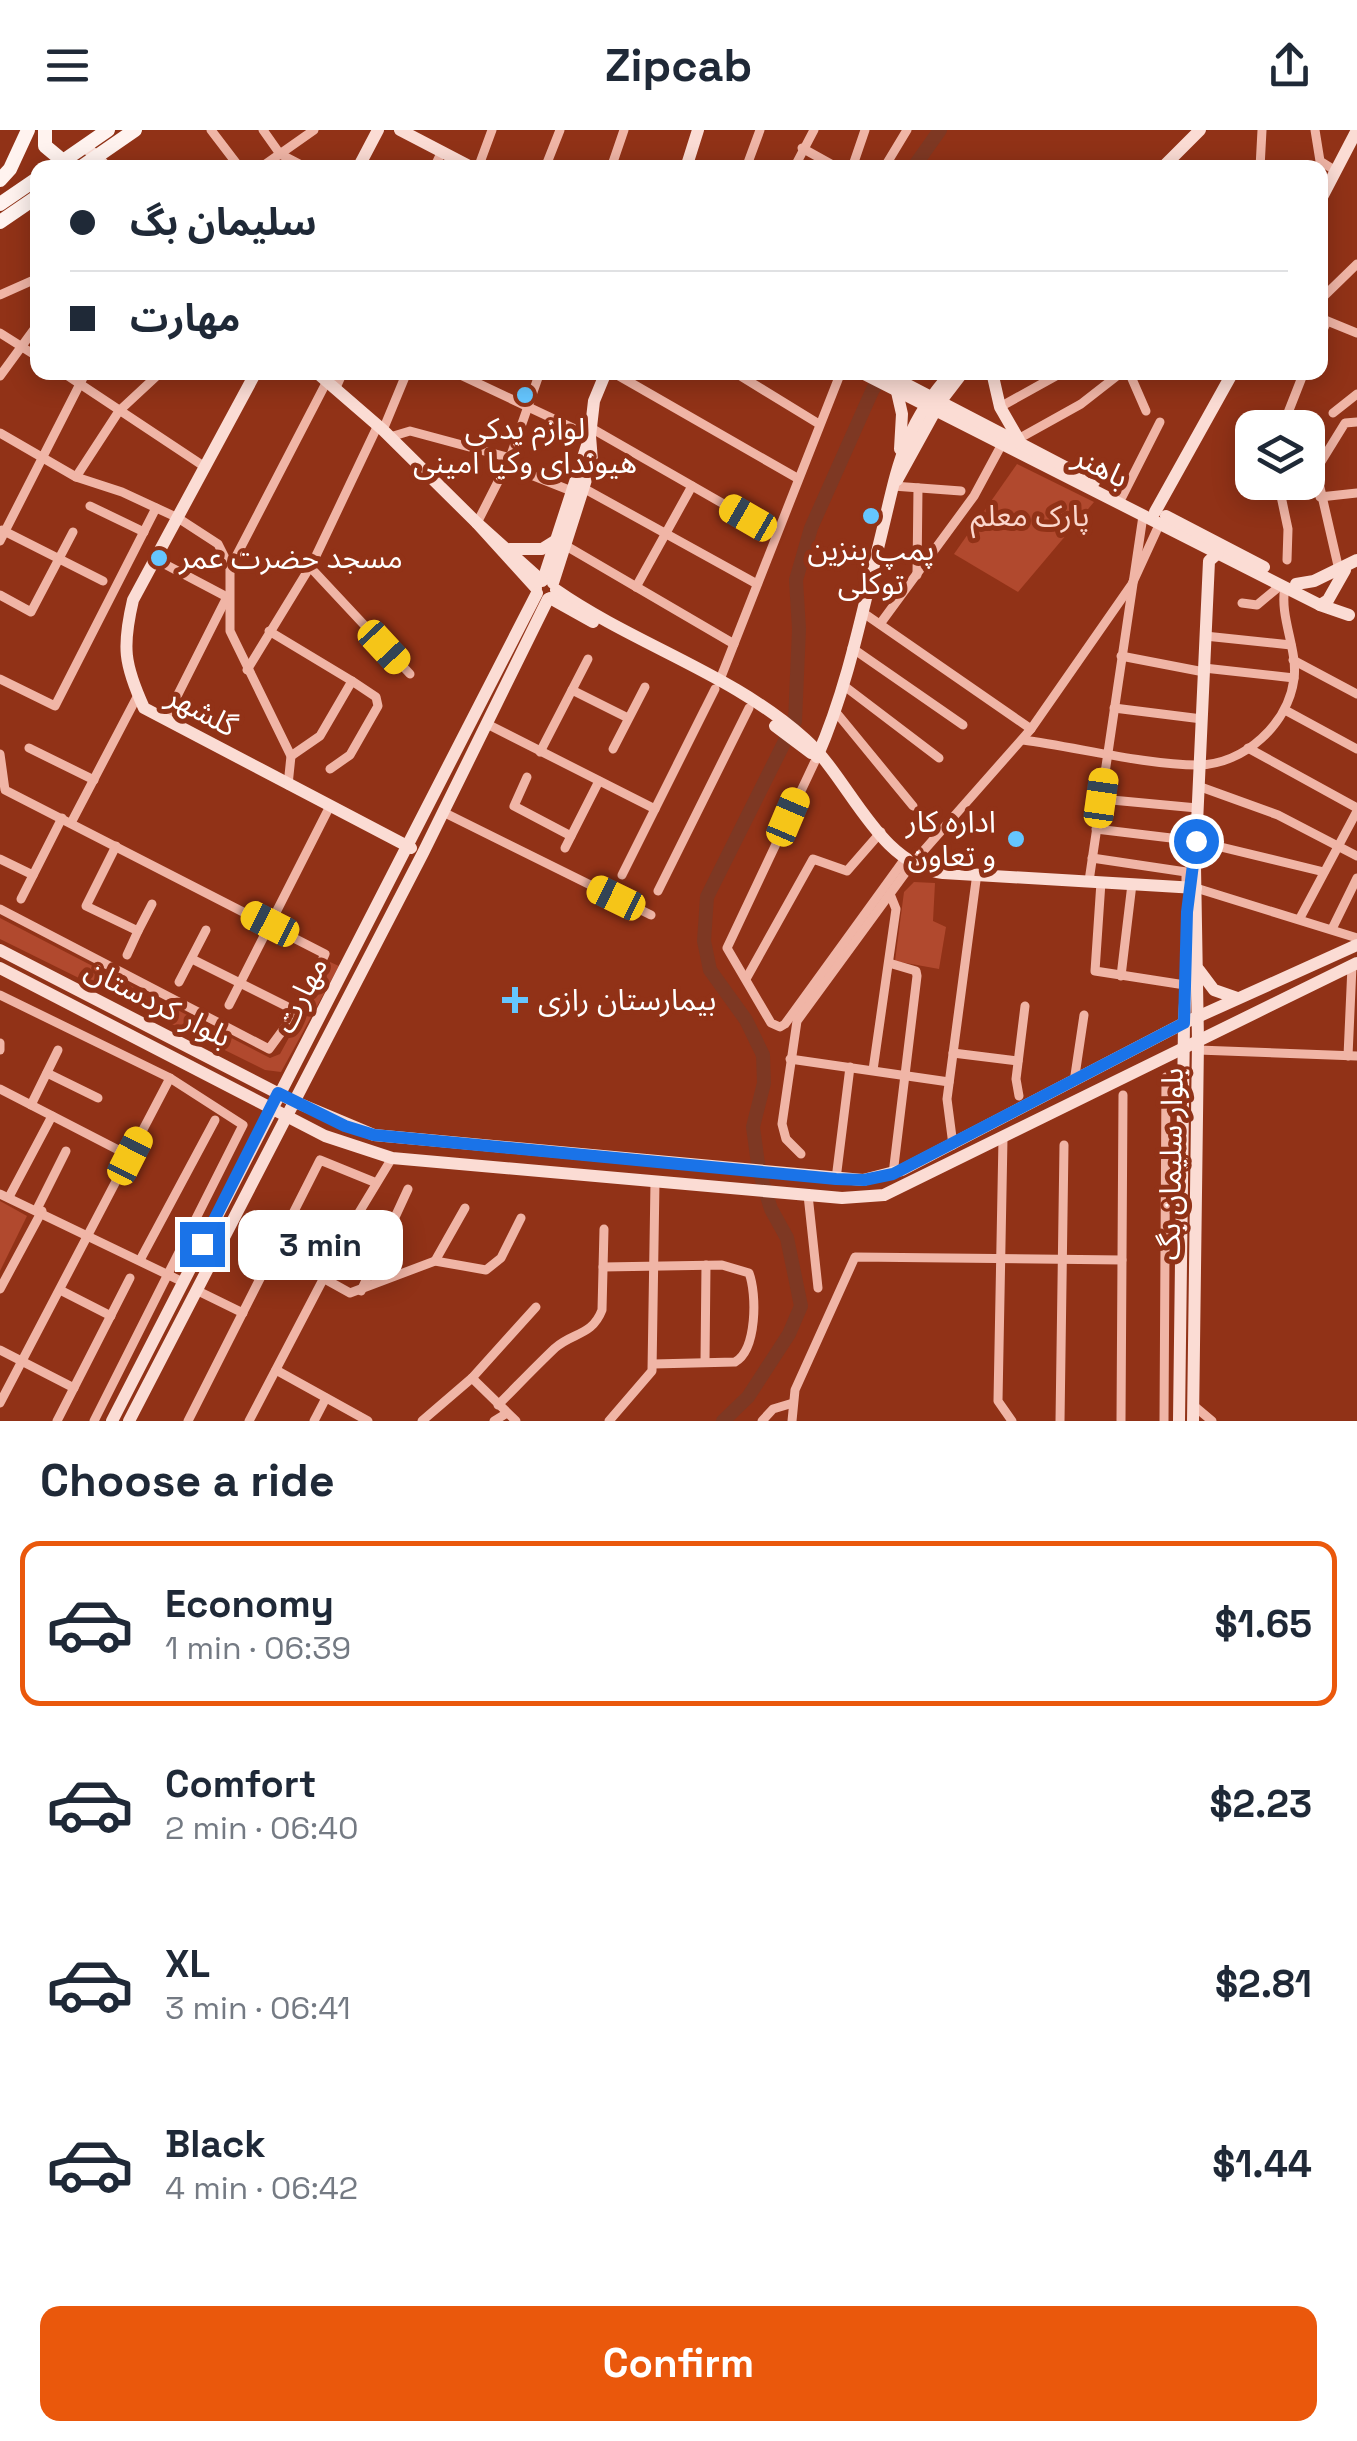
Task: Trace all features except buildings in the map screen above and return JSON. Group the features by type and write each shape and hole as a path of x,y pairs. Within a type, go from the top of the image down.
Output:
{"main road":[{"path":"3,172 28,130"},
{"path":"45,130 45,146 55,160"},
{"path":"96,157 108,130"},
{"path":"96,157 134,130"},
{"path":"362,160 378,130"},
{"path":"400,130 460,160"},
{"path":"689,160 698,130"},
{"path":"1170,160 1200,130"},
{"path":"1328,186 1357,130"},
{"path":"0,204 30,183"},
{"path":"0,222 30,201"},
{"name":"گلشهر","path":"252,380 134,600 124,638 127,671 144,708 422,853"},
{"name":"مهارت","path":"112,1421 294,1102 487,724 585,488 592,461 594,400 605,380"},
{"name":"باهنر","path":"877,380 1024,443 1153,517 1182,522 1287,586"},
{"path":"817,757 835,711 862,612 900,452 900,388 892,380"},
{"path":"900,388 929,380"},
{"path":"900,452 950,380"},
{"path":"994,380 1000,407 1024,443"},
{"path":"1153,517 1229,380"},
{"path":"326,382 384,431 546,589 717,685 797,738 908,863 943,873 1191,888 1184,1023 1193,1047 1179,1421"},
{"path":"893,486 933,404"},
{"name":"باهنر","path":"933,404 1002,444 1353,617"},
{"path":"1182,522 1176,503 1202,431"},
{"name":"مهارت","path":"563,543 570,490 591,432"},
{"path":"477,523 510,549 546,589"},
{"path":"510,549 542,549 563,543"},
{"name":"بلوار سلیمان بگ","path":"1193,1047 1198,1017 1198,968 1191,888 1209,560 1218,553"},
{"path":"1287,586 1349,565"},
{"path":"1324,603 1349,565"},
{"name":"مهارت","path":"129,1421 278,1093 546,589"},
{"path":"717,685 780,725"},
{"path":"893,1174 1356,938"},
{"name":"بلوار کردستان","path":"0,950 294,1102 374,1135 836,1179 864,1180 893,1174"},
{"name":"بلوار کردستان","path":"0,968 325,1136 392,1158 780,1193 884,1195 1354,965"},
{"path":"1198,968 1214,990 1239,998"},
{"name":"بلوار سلیمان بگ","path":"1190,1094 1193,1421"},
{"path":"997,1123 1004,1138"}],"street":[{"path":"211,130 234,160"},
{"path":"264,130 280,154 292,160"},
{"path":"271,160 314,130"},
{"path":"479,160 492,130"},
{"path":"548,160 560,130"},
{"path":"614,160 624,130"},
{"path":"749,160 760,130"},
{"path":"797,160 814,130"},
{"path":"855,160 865,130"},
{"path":"889,160 907,130"},
{"path":"1260,160 1262,130"},
{"path":"1315,130 1320,160"},
{"path":"802,148 824,160"},
{"path":"438,160 442,151"},
{"path":"1328,166 1336,171"},
{"path":"1328,292 1357,264"},
{"path":"0,295 30,282"},
{"path":"1328,321 1357,334"},
{"path":"0,333 30,352"},
{"path":"0,376 30,334"},
{"path":"74,380 205,467"},
{"path":"82,380 2,534 103,580"},
{"path":"76,477 119,411 152,380"},
{"path":"246,670 310,567 384,431 404,380"},
{"path":"470,380 591,432 776,534"},
{"path":"477,523 508,462 537,380"},
{"path":"623,380 797,478"},
{"path":"747,380 820,424"},
{"path":"622,875 717,685 838,380"},
{"path":"1000,407 1049,380"},
{"path":"1024,443 1115,380"},
{"path":"1130,380 1146,411"},
{"path":"1288,410 1297,380"},
{"path":"288,784 292,756 230,632 227,598 230,568 326,382"},
{"path":"1333,413 1357,394"},
{"path":"1122,497 1160,422"},
{"path":"1325,451 1345,423 1357,422"},
{"path":"384,431 410,432 508,462 570,490"},
{"path":"0,433 76,477 178,518 218,544 230,568"},
{"path":"880,624 974,496 1002,444"},
{"path":"636,587 692,486"},
{"path":"893,486 961,491"},
{"path":"585,488 757,584"},
{"path":"917,576 918,488"},
{"path":"1325,496 1357,492"},
{"path":"1282,500 1288,528 1287,560"},
{"path":"1321,500 1349,565"},
{"path":"90,506 144,532"},
{"path":"0,679 55,706 156,508"},
{"path":"1153,517 1132,584 1092,858 1094,969 1185,985"},
{"path":"817,757 726,948 764,1016 776,1026 786,1024 908,863 1023,740 1132,584 1153,517"},
{"path":"0,595 31,612 73,532"},
{"path":"563,543 734,644"},
{"path":"155,559 227,598"},
{"path":"310,567 410,674"},
{"path":"1023,740 1200,765 1248,748 1270,733 1285,710 1294,678 1287,586 1256,605 1242,603"},
{"path":"165,720 227,598"},
{"path":"862,612 1031,729"},
{"path":"269,631 376,697 378,706 360,741 330,769"},
{"path":"1205,636 1291,644"},
{"path":"852,648 962,725"},
{"path":"1121,656 1204,670 1294,678"},
{"path":"540,752 588,658"},
{"path":"1292,660 1357,694"},
{"path":"292,756 320,736 352,681"},
{"path":"842,685 939,758"},
{"path":"612,749 644,687"},
{"path":"572,690 628,718"},
{"path":"21,898 94,780 138,695"},
{"path":"658,891 748,708"},
{"path":"1114,708 1202,719"},
{"path":"1285,710 1357,749"},
{"path":"835,711 913,806"},
{"path":"487,724 655,809"},
{"path":"30,748 94,780"},
{"path":"1248,748 1357,809 1300,918"},
{"path":"0,754 2,794 66,821 270,924 322,951 323,960 295,1016 269,1049 0,909"},
{"path":"528,777 514,806 571,836"},
{"path":"564,848 599,781"},
{"path":"1198,786 1278,816 1357,856"},
{"path":"1101,798 1197,808"},
{"path":"229,1004 330,806"},
{"path":"443,812 651,915"},
{"path":"1096,829 1196,841 1324,872"},
{"path":"746,979 813,859 847,871 881,832"},
{"path":"116,846 86,906 138,931"},
{"path":"0,858 33,874"},
{"path":"1092,858 1186,872 1191,888 1356,938"},
{"path":"801,1154 783,1130 797,1021 890,894 908,863"},
{"path":"953,1144 946,1109 977,874"},
{"path":"1332,929 1357,878"},
{"path":"1121,976 1132,884"},
{"path":"872,1070 896,909 890,894"},
{"path":"127,954 152,904"},
{"path":"179,982 206,930"},
{"path":"192,959 286,1006"},
{"path":"889,963 916,971 893,1174"},
{"path":"1193,1047 1353,1056 1354,965"},
{"path":"0,995 170,1078 243,1125 94,1421"},
{"path":"1018,1096 1025,1006"},
{"path":"1074,1082 1084,1015"},
{"path":"31,1105 58,1050"},
{"path":"954,1053 1018,1061"},
{"path":"790,1059 949,1082"},
{"path":"836,1179 850,1067"},
{"path":"47,1073 98,1098"},
{"path":"1164,1421 1166,1077"},
{"path":"0,1404 170,1078"},
{"path":"0,1088 130,1156"},
{"path":"1121,1421 1123,1095"},
{"path":"52,1116 4,1195 90,1234 242,1313"},
{"path":"140,1260 214,1120"},
{"path":"1004,1138 998,1401 1012,1421"},
{"path":"1060,1420 1064,1145"},
{"path":"0,1289 66,1151"},
{"path":"249,1421 374,1182 392,1158"},
{"path":"188,1421 321,1159 374,1182"},
{"path":"609,1421 649,1377 653,1364 655,1182"},
{"path":"360,1292 408,1189"},
{"path":"808,1195 818,1288"},
{"path":"435,1261 465,1208"},
{"path":"278,1243 325,1274 340,1290 360,1292 435,1261 486,1270 494,1266 521,1218"},
{"path":"498,1405 563,1342 587,1333 597,1322 602,1310 604,1229"},
{"path":"792,1421 798,1384 855,1257 1122,1260"},
{"path":"705,1362 706,1265"},
{"path":"603,1267 741,1267 752,1281 750,1340 744,1358 735,1362 653,1364"},
{"path":"58,1421 130,1278"},
{"path":"60,1290 111,1316"},
{"path":"422,1421 472,1378 536,1307"},
{"path":"0,1350 74,1388"},
{"path":"276,1370 368,1421"},
{"path":"472,1378 516,1421"},
{"path":"314,1421 326,1398"},
{"path":"762,1421 773,1409 794,1403"},
{"path":"1193,1404 1212,1421"},
{"path":"494,1421 507,1413"}],"green space":[{"name":"پارک معلم","path":"1017,464 1094,502 1018,592 954,554"},
{"path":"914,882 935,883 933,921 946,927 939,969 895,961 904,892"},
{"path":"0,918 270,1058 280,1054 330,962 339,966 281,1072 265,1070 0,939"},
{"path":"0,1201 27,1216 0,1271"}],"waterway":[{"path":"919,160 940,130"},
{"path":"723,1421 748,1397 789,1334 801,1306 787,1238 771,1209 759,1171 753,1127 764,1083 763,1055 746,1020 710,970 704,941 707,897 795,721 799,629 796,580 811,528 873,389 881,380"}],"place":[{"name":"لوازم یدکى هیونداى وکیا امینى","path":"525,395"},
{"name":"پمپ بنزین توکلی","path":"871,516"},
{"name":"مسجد حضرت عمر","path":"159,558"},
{"name":"اداره کار و تعاون","path":"1016,839"},
{"name":"بیمارستان رازی","path":"515,1000"}],"route":[{"path":"202,1244 278,1093 345,1126 374,1135 836,1179 864,1180 893,1174 1184,1023 1187,912 1196,841"}]}
